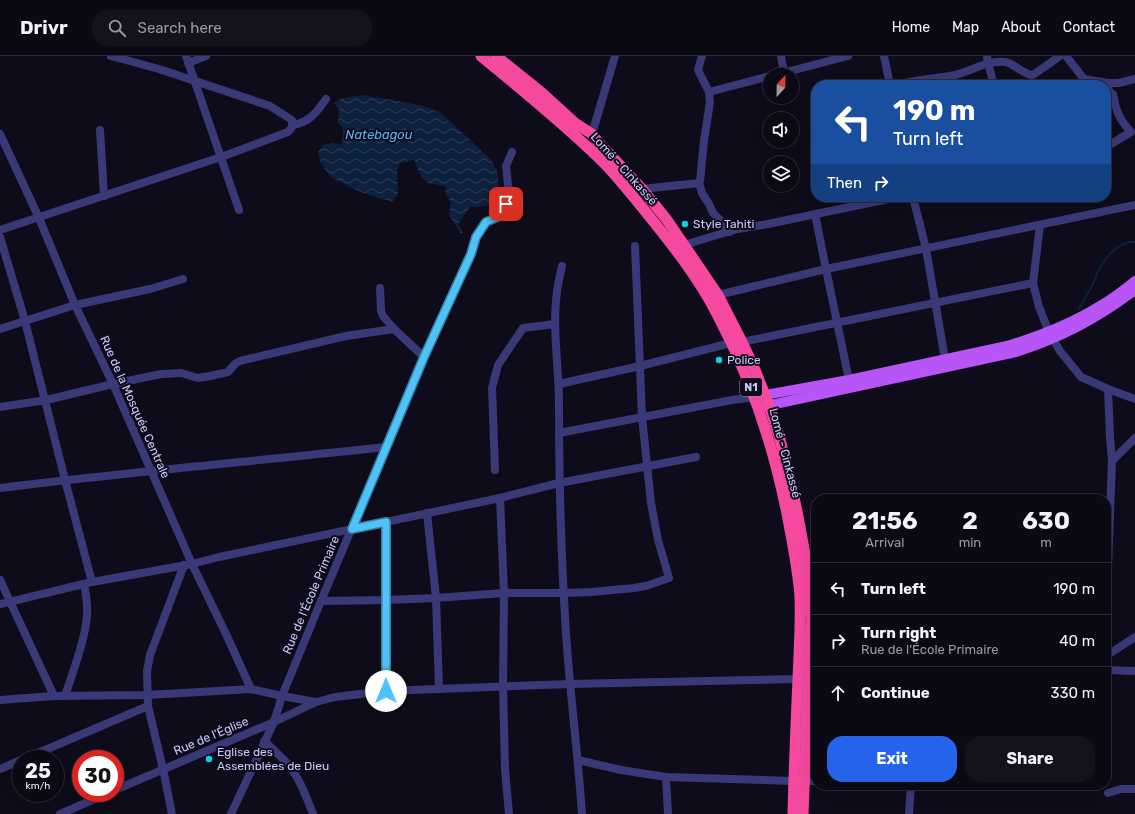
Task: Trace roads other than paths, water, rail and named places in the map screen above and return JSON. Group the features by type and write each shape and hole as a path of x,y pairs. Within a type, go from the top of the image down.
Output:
{"highway":[{"name":"Lomé - Cinkassé","path":"481,56 601,159 656,224 683,260 716,313 737,343"},
{"name":"Lomé - Cinkassé","path":"496,56 541,92 575,123 592,134 667,220 718,295 762,401 789,474 807,565 811,620 808,678 799,781 792,814"},
{"name":"Lomé - Cinkassé","path":"799,781 803,814"}],"main road":[{"path":"762,401 1016,352 1050,336 1101,306 1135,281"},
{"path":"762,401 849,380 1068,332 1092,319 1135,290"}],"street":[{"path":"0,230 221,157 288,132 292,125 292,120 270,106 111,56"},
{"path":"206,56 187,59 239,210"},
{"path":"592,134 616,56"},
{"path":"702,56 698,70 708,92 710,102 704,141 701,180 699,183 702,193 713,213 730,232"},
{"path":"782,56 783,68"},
{"path":"799,69 848,56"},
{"path":"884,56 889,80"},
{"path":"918,80 956,75 988,60 1008,63 1023,73 1033,75 1060,56"},
{"path":"1066,56 1084,79 1090,80"},
{"path":"988,60 993,80"},
{"path":"708,92 763,78"},
{"path":"1111,83 1119,83 1135,79"},
{"path":"1111,93 1113,94 1115,108 1124,124 1131,132 1111,144"},
{"path":"292,125 299,124 315,114 326,99"},
{"path":"100,130 104,196"},
{"name":"Rue de la Mosquée Centrale","path":"0,134 113,384 188,564 226,634 251,690"},
{"name":"Rue de l'École Primaire","path":"231,814 274,722 282,696 321,601 424,357 471,254 476,237 486,222 498,217 504,208 509,192 506,166 512,152"},
{"path":"642,190 699,183"},
{"path":"684,245 737,229 874,202"},
{"path":"914,202 926,249 945,359"},
{"path":"718,295 826,269 1135,205"},
{"path":"815,214 849,380"},
{"path":"1040,225 1033,283 1039,307 1050,336 1064,356 1082,377 1135,399"},
{"path":"0,237 25,321 46,400 88,583 86,625 65,696"},
{"path":"321,601 436,598 504,593 592,592 646,586 669,578 653,518 642,416 635,246"},
{"path":"562,266 556,293 555,324 559,384 559,483 563,593 582,814"},
{"path":"0,328 76,305 150,289 183,279"},
{"path":"559,384 737,343 936,304 1033,283"},
{"path":"380,288 382,314 394,329 424,357"},
{"path":"495,470 492,388 498,365 523,328 555,324"},
{"path":"0,407 46,400 113,384 166,374 181,373 197,378 210,376 228,372 240,361 335,338 394,329"},
{"path":"1108,389 1112,461 1110,494"},
{"path":"559,433 737,399 762,401"},
{"path":"1112,461 1135,438"},
{"path":"0,488 150,470 386,447"},
{"path":"0,604 88,583 188,564 500,498 559,483 696,457"},
{"path":"500,498 504,593 503,686 505,769 509,814"},
{"path":"427,513 436,598 439,689"},
{"path":"386,522 386,691"},
{"path":"172,814 148,706 147,671 150,655 188,564"},
{"path":"0,580 54,696"},
{"path":"1111,653 1135,637"},
{"path":"1111,670 1135,671"},
{"path":"0,700 54,696 148,695 251,690 316,702 336,697 386,691 503,686 808,678"},
{"name":"Rue de l'Église","path":"124,786 274,722 316,702"},
{"path":"45,750 148,706"},
{"path":"264,741 292,769 313,814"},
{"path":"578,760 621,770 666,777 811,781"},
{"path":"0,769 12,764"},
{"path":"666,777 668,814"},
{"path":"1108,793 1121,789 1135,789"},
{"path":"909,814 911,790"},
{"path":"60,814 87,802"}],"water":[{"name":"Natebagou","path":"362,95 423,106 439,112 491,160 498,173 499,199 496,204 482,207 470,207 458,224 463,232 461,234 449,215 451,203 446,194 445,186 428,183 421,177 414,160 400,163 397,171 398,194 392,202 361,192 332,178 321,164 318,152 323,145 334,143 342,145 343,128 338,123 339,109 334,103 340,99"}],"waterway":[{"path":"1079,308 1105,259 1119,246 1129,242 1135,242"}],"place":[{"name":"Style Tahiti","path":"685,224"},
{"name":"Police","path":"719,360"},
{"name":"Eglise des Assemblées de Dieu","path":"209,759"}]}
